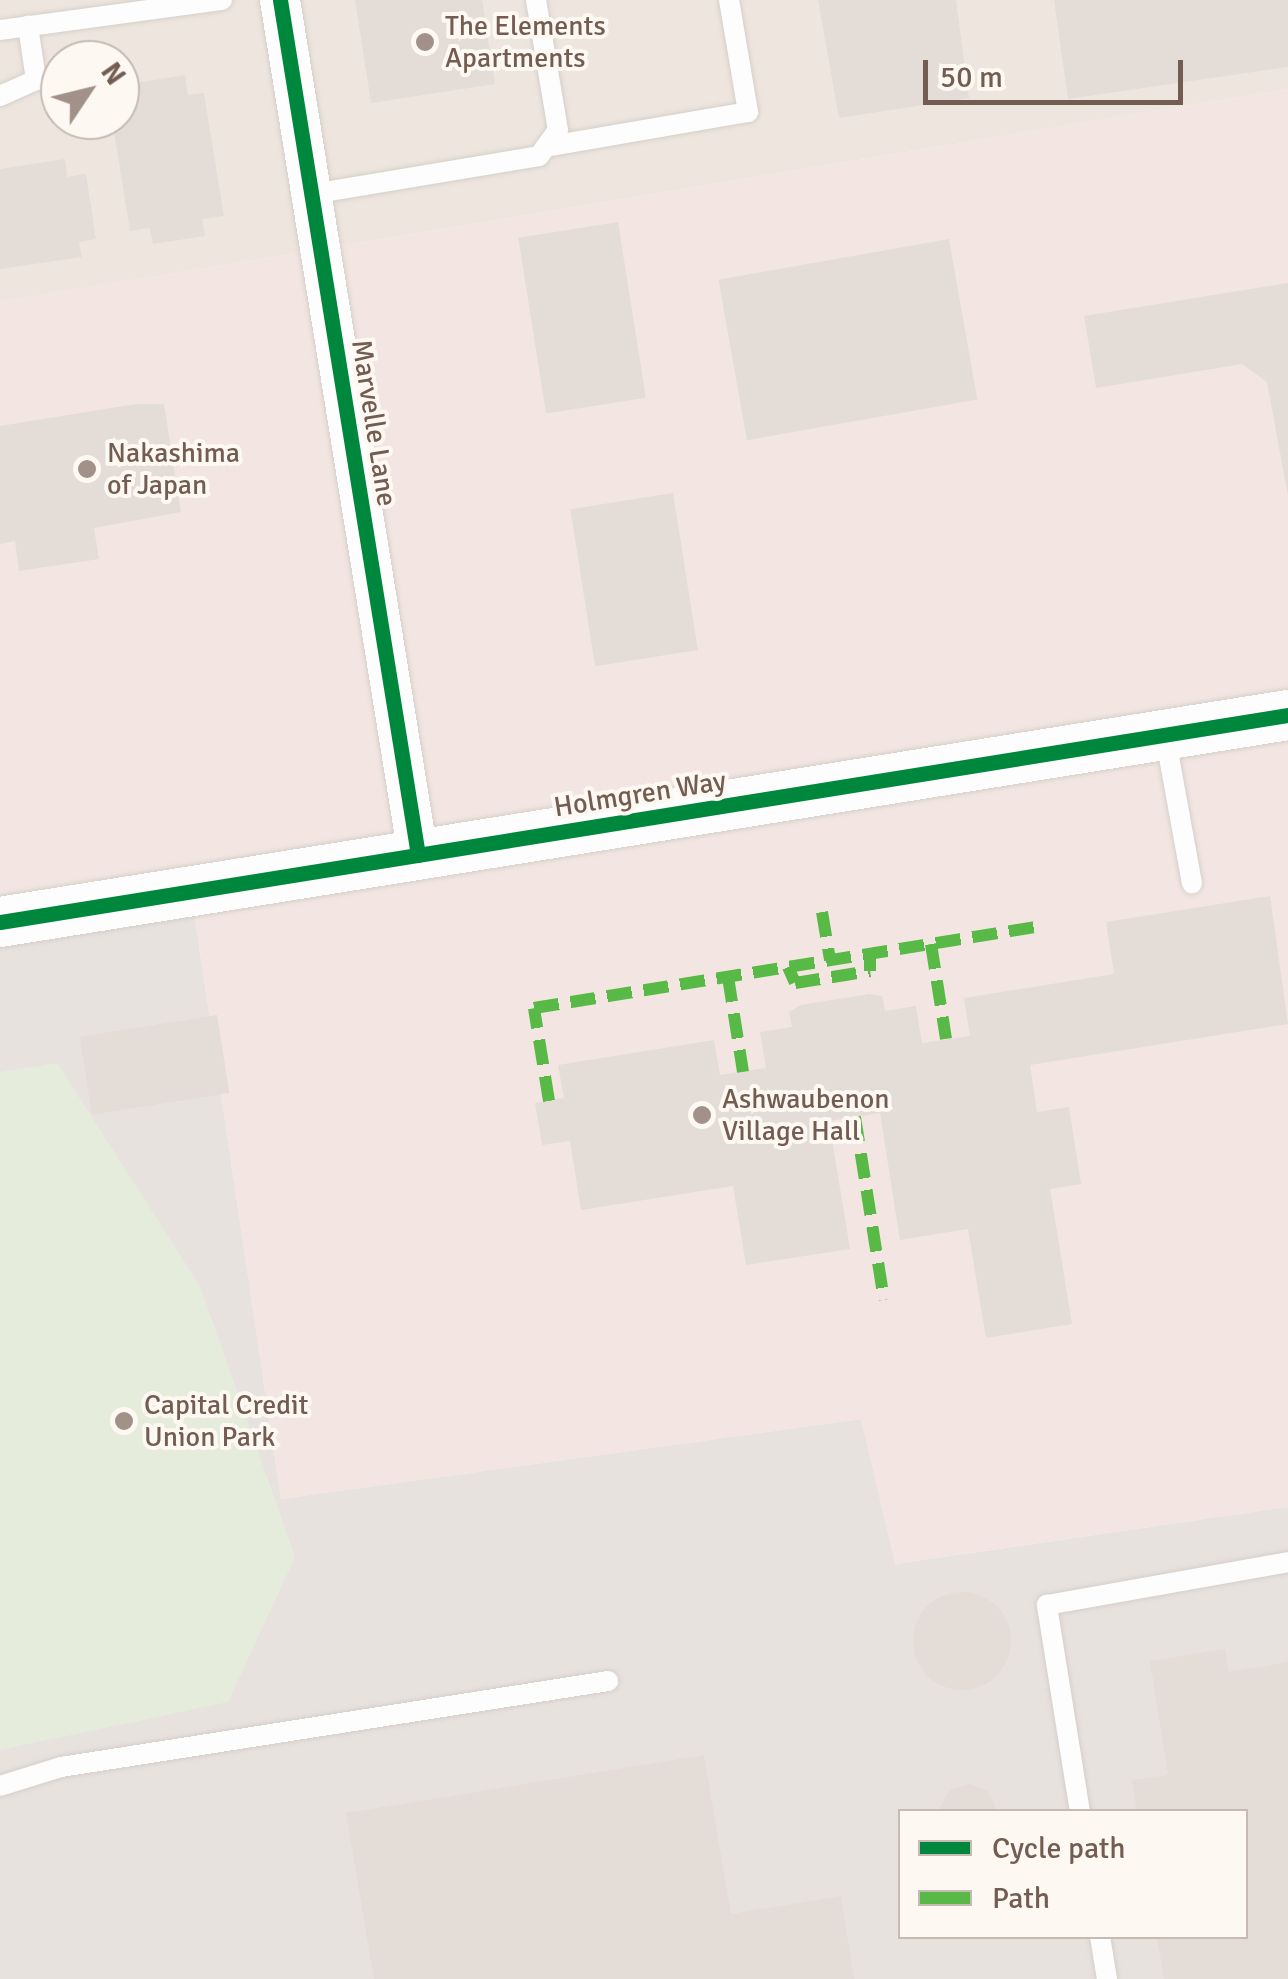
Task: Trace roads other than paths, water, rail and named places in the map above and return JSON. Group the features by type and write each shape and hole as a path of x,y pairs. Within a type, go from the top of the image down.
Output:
{"street":[{"name":"Marvelle Lane","path":"280,0 418,855"},
{"name":"Holmgren Way","path":"0,922 1288,715"}],"lane":[{"path":"0,30 222,0"},
{"path":"312,194 539,156 551,146 558,130 536,0"},
{"path":"551,146 748,112 729,0"},
{"path":"0,96 36,80 28,26"},
{"path":"1165,735 1192,884"},
{"path":"1080,1809 1047,1605 1288,1562"},
{"path":"0,1786 62,1767 608,1681"},
{"path":"1100,1939 1107,1979"}],"place":[{"name":"The Elements Apartments","path":"425,42"},
{"name":"Nakashima of Japan","path":"87,469"},
{"name":"Ashwaubenon Village Hall","path":"702,1115"},
{"name":"Capital Credit Union Park","path":"124,1421"}]}
